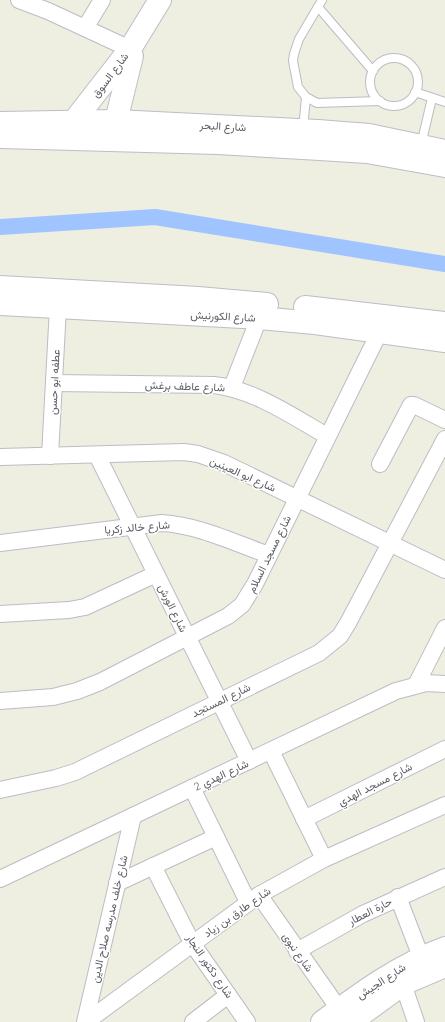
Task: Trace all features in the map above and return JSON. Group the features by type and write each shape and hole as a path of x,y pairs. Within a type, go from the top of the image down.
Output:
{"street":[{"path":"20,0 48,11 130,49"},
{"path":"85,28 102,0"},
{"name":"شارع السوق","path":"74,121 130,49 160,0"},
{"name":"شارع السوق","path":"116,121 127,73 144,28"},
{"name":"شارع البحر","path":"0,123 116,121 367,152 445,166"},
{"name":"شارع البحر","path":"0,137 219,134 303,130 369,135 445,151"},
{"name":"شارع الكورنيش","path":"0,287 206,299 337,310 445,323"},
{"name":"شارع الكورنيش","path":"0,304 259,318 380,331 445,341"},
{"name":"عطفه ابو حسن","path":"50,456 58,307"},
{"path":"232,387 259,318"},
{"name":"شارع مسجد السلام","path":"0,701 53,697 78,692 228,616 242,605 255,584 296,498 380,331"},
{"name":"شارع عاطف برغش","path":"54,383 207,385 232,387 250,394 327,436"},
{"path":"380,464 411,405 414,405 445,420"},
{"name":"شارع المستجد","path":"0,790 56,778 75,772 319,652 330,645 348,623 445,439"},
{"name":"شارع ابو العينين","path":"0,457 184,452 198,454 224,463 445,570"},
{"name":"شارع الورش","path":"97,455 249,761"},
{"name":"شارع خالد زكريا","path":"0,543 162,523 176,524 270,554"},
{"path":"0,614 69,610 85,607 156,574"},
{"path":"416,685 445,628"},
{"name":"شارع الهدي 2","path":"0,879 396,692 416,685 445,684"},
{"name":"شارع مسجد الهدي","path":"304,819 445,749"},
{"path":"271,751 324,859"},
{"name":"شارع نبوى","path":"192,788 216,837 253,898 296,951 337,1018"},
{"name":"شارع طارق بن زياد","path":"85,1022 253,898 324,859 445,805"},
{"name":"شارع خلف مدرسه صلاح الدين","path":"85,1022 133,816"},
{"path":"117,883 216,837"},
{"name":"شارع دكتور النجار","path":"153,866 192,943 248,1022"},
{"name":"حارة العطار","path":"296,951 398,897 445,877"},
{"path":"398,897 421,956"},
{"name":"شارع الجيش","path":"337,1018 390,974 421,956 445,948"},
{"name":"شارع الجيش","path":"337,1018 403,984 445,966"},
{"path":"403,984 416,1022"},
{"path":"193,1022 228,994"}],"lane":[{"path":"322,0 299,39 294,54 293,61 298,87 306,97 317,104 380,101 393,106 400,105 411,98 418,86 416,73 413,67 402,59 389,58 377,65 373,71 370,84 380,101"},
{"path":"318,7 373,71"},
{"path":"415,92 445,102"},
{"path":"303,130 306,97"},
{"path":"421,146 432,98"}],"waterway":[{"path":"0,227 155,217 445,264"}]}
